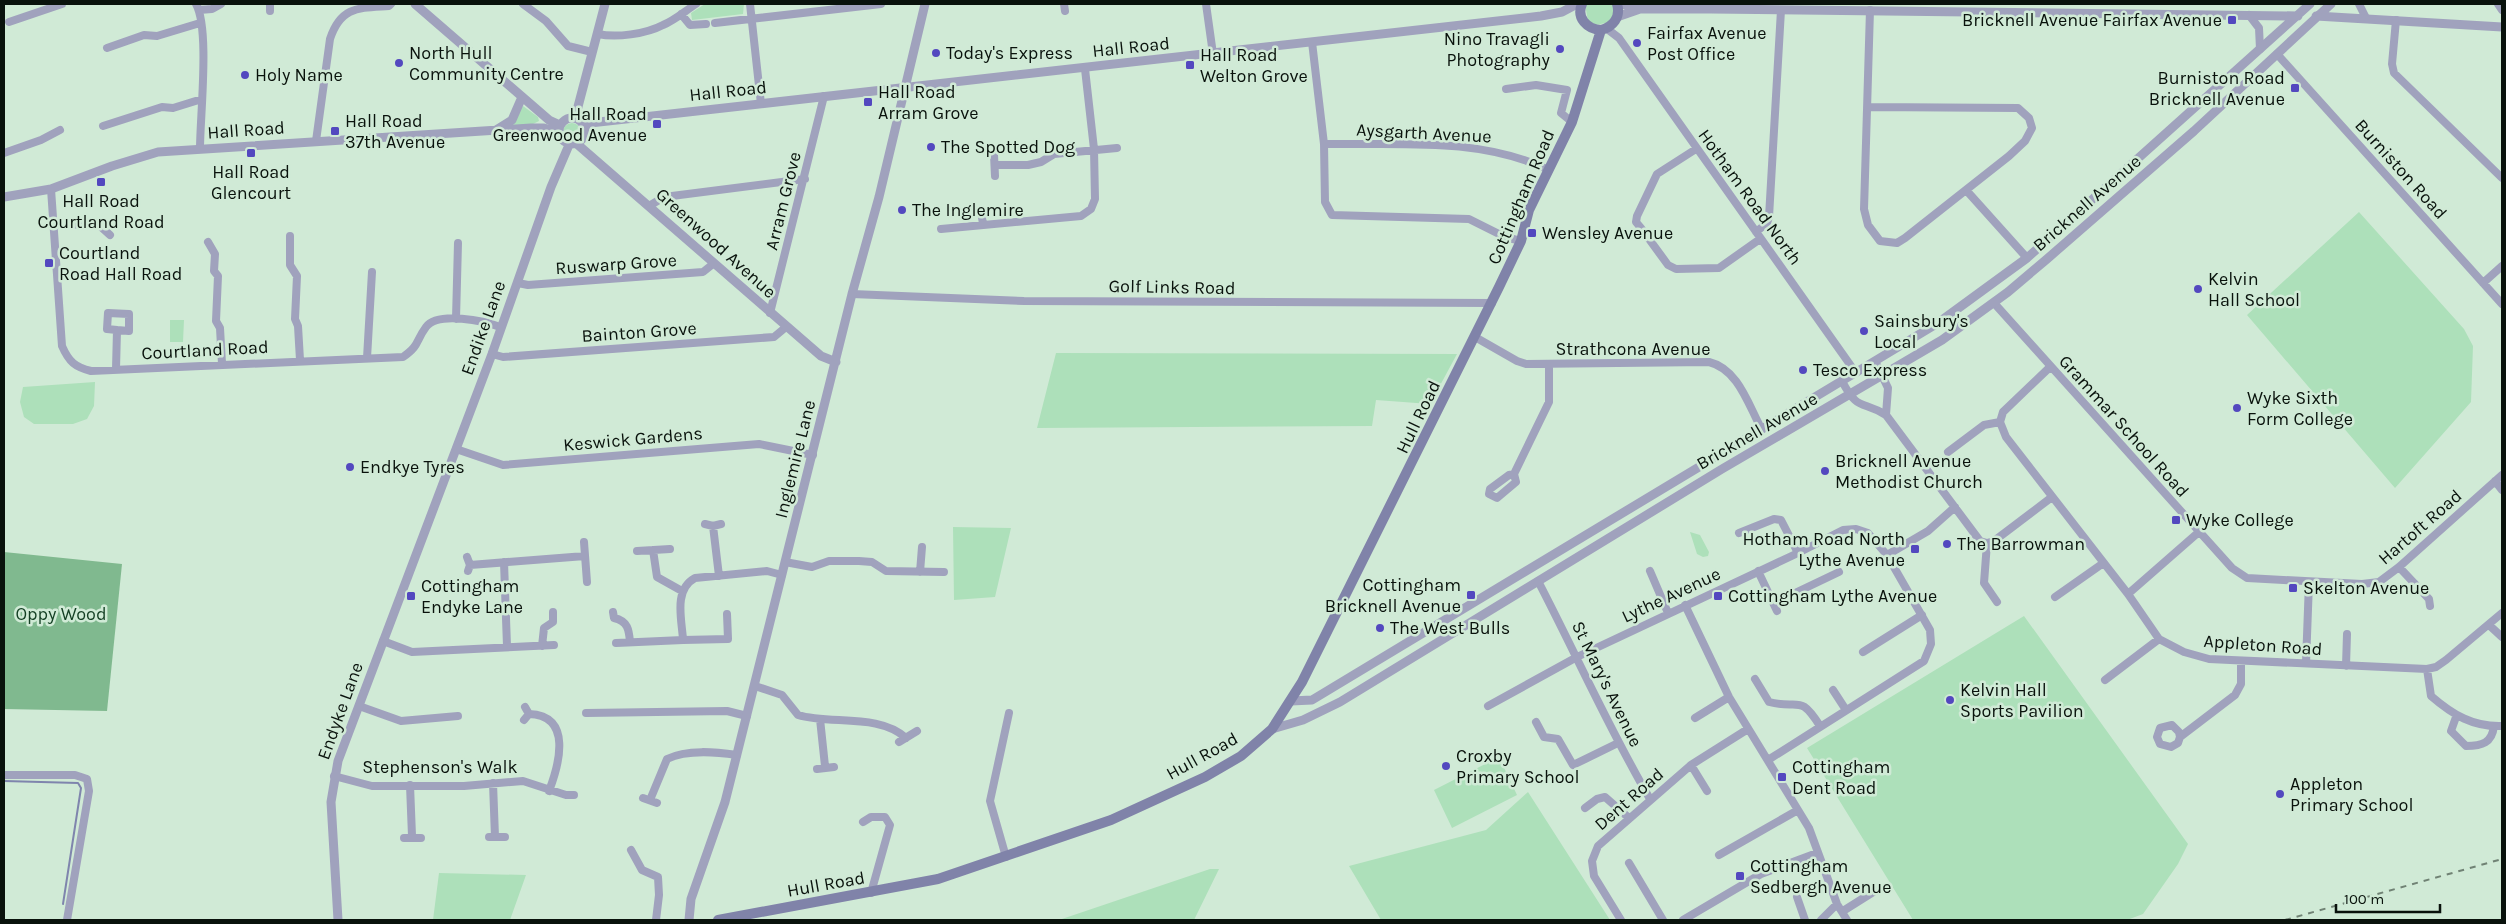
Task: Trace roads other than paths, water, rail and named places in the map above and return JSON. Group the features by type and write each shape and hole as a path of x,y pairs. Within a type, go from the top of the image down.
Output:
{"main road":[{"name":"Cottingham Road","path":"1475,337 1521,241 1529,210 1572,122 1582,96 1588,66 1585,23 1580,9 1582,4"},
{"name":"Cottingham Road","path":"1588,66 1610,24 1617,4"},
{"path":"1585,23 1610,24"},
{"name":"Hull Road","path":"718,920 938,879 1111,820 1205,777 1242,756 1272,728 1291,701 1338,614 1475,337"}],"street":[{"path":"8,22 62,4"},
{"path":"200,149 203,79 198,7 212,9 221,4"},
{"path":"316,141 330,38 335,24 343,14 357,8 389,6 391,4"},
{"path":"415,4 559,129 560,138 573,145 583,140 585,126 575,118 569,118 559,129"},
{"path":"523,4 546,21 568,46 592,52"},
{"path":"575,118 605,4"},
{"path":"598,34 607,36 652,30 696,4"},
{"path":"750,4 761,104"},
{"path":"715,23 881,4"},
{"name":"Inglemire Lane","path":"690,920 691,900 725,802 755,686 852,294 906,87 925,4"},
{"path":"1206,4 1214,54"},
{"name":"Hall Road","path":"1562,12 1577,4"},
{"path":"1622,4 1640,9 2317,16 2502,27"},
{"name":"Bricknell Avenue","path":"1291,701 1312,700 1938,323 2027,258 2310,4"},
{"name":"Bricknell Avenue","path":"1272,728 1303,720 1340,702 1722,469 1850,396 1942,340 1994,303 2188,136 2331,4"},
{"path":"2359,4 2366,18"},
{"path":"2498,4 2502,10"},
{"path":"1610,24 1640,9"},
{"path":"1696,149 1657,174 1636,222 1668,265 1676,269 1719,268 1758,236 1767,223 1769,217 1781,10"},
{"path":"1868,106 2022,110 2029,118 2032,128 2025,141 1905,238 1897,242 1880,240 1868,225 1864,209 1870,10"},
{"name":"Hall Road","path":"585,126 590,122 1085,69 1562,12 1574,15 1585,23"},
{"path":"681,14 690,25 706,24"},
{"path":"2249,15 2259,28 2260,49"},
{"path":"2396,20 2392,64 2394,73 2502,178"},
{"path":"107,48 144,35 157,36 200,23"},
{"name":"Hotham Road North","path":"1610,24 1696,149 1856,372"},
{"path":"1312,42 1324,144 1325,202 1332,215 1469,219 1505,237 1521,241"},
{"name":"Burniston Road","path":"2277,54 2502,304"},
{"path":"941,229 1081,216 1091,210 1095,199 1094,150 1085,69"},
{"path":"1506,90 1536,85 1567,90 1562,113 1572,122"},
{"name":"Arram Grove","path":"770,313 805,179 824,96"},
{"path":"496,130 512,120 522,97"},
{"path":"103,126 162,106 173,108 202,99"},
{"name":"Hall Road","path":"4,197 51,189 112,166 158,152 496,130 559,129"},
{"path":"4,153 42,140 60,130"},
{"name":"Aysgarth Avenue","path":"1324,144 1479,148 1526,159 1549,170"},
{"name":"Greenwood Avenue","path":"573,145 649,206 713,264 821,356 836,362"},
{"name":"Endike Lane","path":"427,523 492,354 551,187 573,145"},
{"path":"995,164 1028,165 1042,162 1054,154 1117,148"},
{"path":"994,155 995,176"},
{"path":"649,206 664,197 805,179"},
{"name":"Courtland Road","path":"51,189 62,346 68,359 77,368 91,371 300,360 402,357 415,348 427,326 436,320 482,320 500,327"},
{"path":"1966,190 2027,258"},
{"path":"981,210 983,224"},
{"path":"2079,210 2090,220"},
{"path":"54,224 99,225 110,235"},
{"path":"290,236 290,265 297,276 295,318 298,326 300,360"},
{"path":"208,242 215,254 214,271 218,276 216,321 220,328 222,364"},
{"path":"456,319 458,243"},
{"name":"Ruswarp Grove","path":"518,283 528,285 702,272 713,264"},
{"path":"2483,284 2502,266"},
{"path":"367,358 372,272"},
{"name":"Golf Links Road","path":"852,294 1112,302 1492,303"},
{"name":"Grammar School Road","path":"1994,303 2232,568"},
{"name":"Bainton Grove","path":"492,354 503,357 774,338 786,327"},
{"path":"116,369 117,330"},
{"name":"Strathcona Avenue","path":"1475,337 1519,362 1549,364 1709,362 1721,365 1732,375 1761,428"},
{"path":"1875,361 1888,388 1886,415"},
{"path":"1514,474 1549,402 1549,364"},
{"path":"1948,452 1984,425 2000,422 2002,412 2050,367"},
{"path":"1842,381 1850,396 1861,406 1878,410 1886,415 1983,542 1984,583 1997,602"},
{"name":"Appleton Road","path":"2000,422 2006,436 2102,564 2128,594 2159,639 2184,652 2209,659 2241,662 2426,669 2436,667 2446,660 2502,613"},
{"name":"Keswick Gardens","path":"456,450 503,464 759,444 813,456"},
{"name":"Hartoft Road","path":"2232,568 2247,578 2362,584 2379,582 2400,567 2502,475"},
{"path":"2495,481 2502,490"},
{"path":"1983,542 1994,542 2052,497"},
{"path":"1887,555 1928,531 1955,507"},
{"path":"1739,533 1774,520 1781,520 1798,553"},
{"name":"Endyke Lane","path":"338,920 331,802 334,776 427,523"},
{"path":"705,524 717,525 719,576"},
{"name":"Lythe Avenue","path":"1492,706 1577,656 1798,553 1843,530 1856,529 1868,533 1887,555 1930,630 1931,644 1924,662 1768,760"},
{"path":"2128,594 2200,532"},
{"path":"584,542 587,582"},
{"path":"920,572 922,547"},
{"path":"653,550 657,578 682,591"},
{"path":"637,551 670,550"},
{"path":"469,564 585,556"},
{"path":"785,562 812,567 829,560 859,561 872,562 886,571 944,572"},
{"path":"504,562 507,646"},
{"path":"2055,597 2102,564"},
{"path":"2400,567 2429,599 2430,606"},
{"path":"683,640 680,601 682,591 688,582 695,578 767,571 782,574"},
{"path":"1650,571 1668,613"},
{"path":"1758,571 1776,607 1839,572"},
{"name":"St Mary's Avenue","path":"1538,581 1577,656 1618,743 1650,799"},
{"path":"2306,663 2309,582"},
{"path":"1684,605 1729,697 1809,828 1837,904 1848,920"},
{"path":"542,646 544,628 553,622 553,612"},
{"path":"613,612 614,618 622,621 629,629 630,642"},
{"path":"616,643 728,639 727,614"},
{"path":"1863,652 1922,614"},
{"path":"2489,625 2502,637"},
{"path":"2346,666 2347,634"},
{"path":"2105,680 2159,639"},
{"path":"384,641 412,652 554,645"},
{"path":"2180,737 2235,695 2240,684 2241,662"},
{"path":"2426,669 2431,696 2456,717 2471,723 2498,726 2493,736 2486,743 2466,746 2451,731 2456,717"},
{"path":"1754,678 1769,702 1800,704 1809,709 1820,726"},
{"path":"755,686 782,695 798,715 820,719 854,719 900,731 903,740 917,731"},
{"path":"1833,690 1846,710"},
{"path":"1695,718 1729,697"},
{"path":"359,706 401,721 458,716"},
{"path":"586,714 727,711 747,716"},
{"path":"526,713 540,714 550,720 559,737 560,746 557,769 549,791"},
{"path":"1006,857 990,801 1010,713"},
{"path":"817,769 829,767 820,719"},
{"path":"1536,722 1544,737 1558,739 1573,765 1618,743"},
{"name":"Dent Road","path":"1621,920 1594,876 1592,861 1598,846 1691,765 1748,729"},
{"path":"650,800 667,759 675,755 718,752 737,756"},
{"path":"1691,765 1707,791"},
{"path":"4,775 75,774 87,779 90,791 68,920"},
{"name":"Stephenson's Walk","path":"334,776 372,786 493,784 523,781 566,796 574,794"},
{"path":"493,784 492,837 505,837"},
{"path":"410,786 408,837 421,838"},
{"path":"1585,808 1597,799 1605,797 1629,818"},
{"path":"1719,855 1798,810"},
{"path":"863,822 871,816 885,817 890,825 871,893"},
{"path":"630,847 642,870 658,877 659,895 656,920"},
{"path":"1683,920 1761,874 1817,853"},
{"path":"1629,863 1663,920"},
{"path":"1843,911 1878,889"},
{"path":"1797,897 1805,920"},
{"path":"1821,920 1837,904"}],"waterway":[{"path":"4,781 78,783 81,788 63,904"}],"railway":[{"path":"2285,920 2502,859"}],"place":[{"name":"Bricknell Avenue Fairfax Avenue","path":"2232,20"},
{"name":"Fairfax Avenue Post Office","path":"1637,43"},
{"name":"Nino Travagli Photography","path":"1560,49"},
{"name":"Today's Express","path":"936,53"},
{"name":"North Hull Community Centre","path":"399,63"},
{"name":"Hall Road Welton Grove","path":"1190,65"},
{"name":"Holy Name","path":"245,75"},
{"name":"Burniston Road Bricknell Avenue","path":"2295,88"},
{"name":"Hall Road Arram Grove","path":"868,102"},
{"name":"Hall Road Greenwood Avenue","path":"657,124"},
{"name":"Hall Road 37th Avenue","path":"335,131"},
{"name":"The Spotted Dog","path":"931,147"},
{"name":"Hall Road Glencourt","path":"251,153"},
{"name":"Hall Road Courtland Road","path":"101,182"},
{"name":"The Inglemire","path":"902,210"},
{"name":"Wensley Avenue","path":"1532,233"},
{"name":"Courtland Road Hall Road","path":"49,263"},
{"name":"Kelvin Hall School","path":"2198,289"},
{"name":"Sainsbury's Local","path":"1864,331"},
{"name":"Tesco Express","path":"1803,370"},
{"name":"Wyke Sixth Form College","path":"2237,408"},
{"name":"Endkye Tyres","path":"350,467"},
{"name":"Bricknell Avenue Methodist Church","path":"1825,471"},
{"name":"Wyke College","path":"2176,520"},
{"name":"The Barrowman","path":"1947,544"},
{"name":"Hotham Road North Lythe Avenue","path":"1915,549"},
{"name":"Skelton Avenue","path":"2293,588"},
{"name":"Cottingham Bricknell Avenue","path":"1471,595"},
{"name":"Cottingham Endyke Lane","path":"411,596"},
{"name":"Cottingham Lythe Avenue","path":"1718,596"},
{"name":"The West Bulls","path":"1380,628"},
{"name":"Kelvin Hall Sports Pavilion","path":"1950,700"},
{"name":"Croxby Primary School","path":"1446,766"},
{"name":"Cottingham Dent Road","path":"1782,777"},
{"name":"Appleton Primary School","path":"2280,794"},
{"name":"Cottingham Sedbergh Avenue","path":"1740,876"}],"park label":[{"name":"Oppy Wood","path":"61,614"}]}
